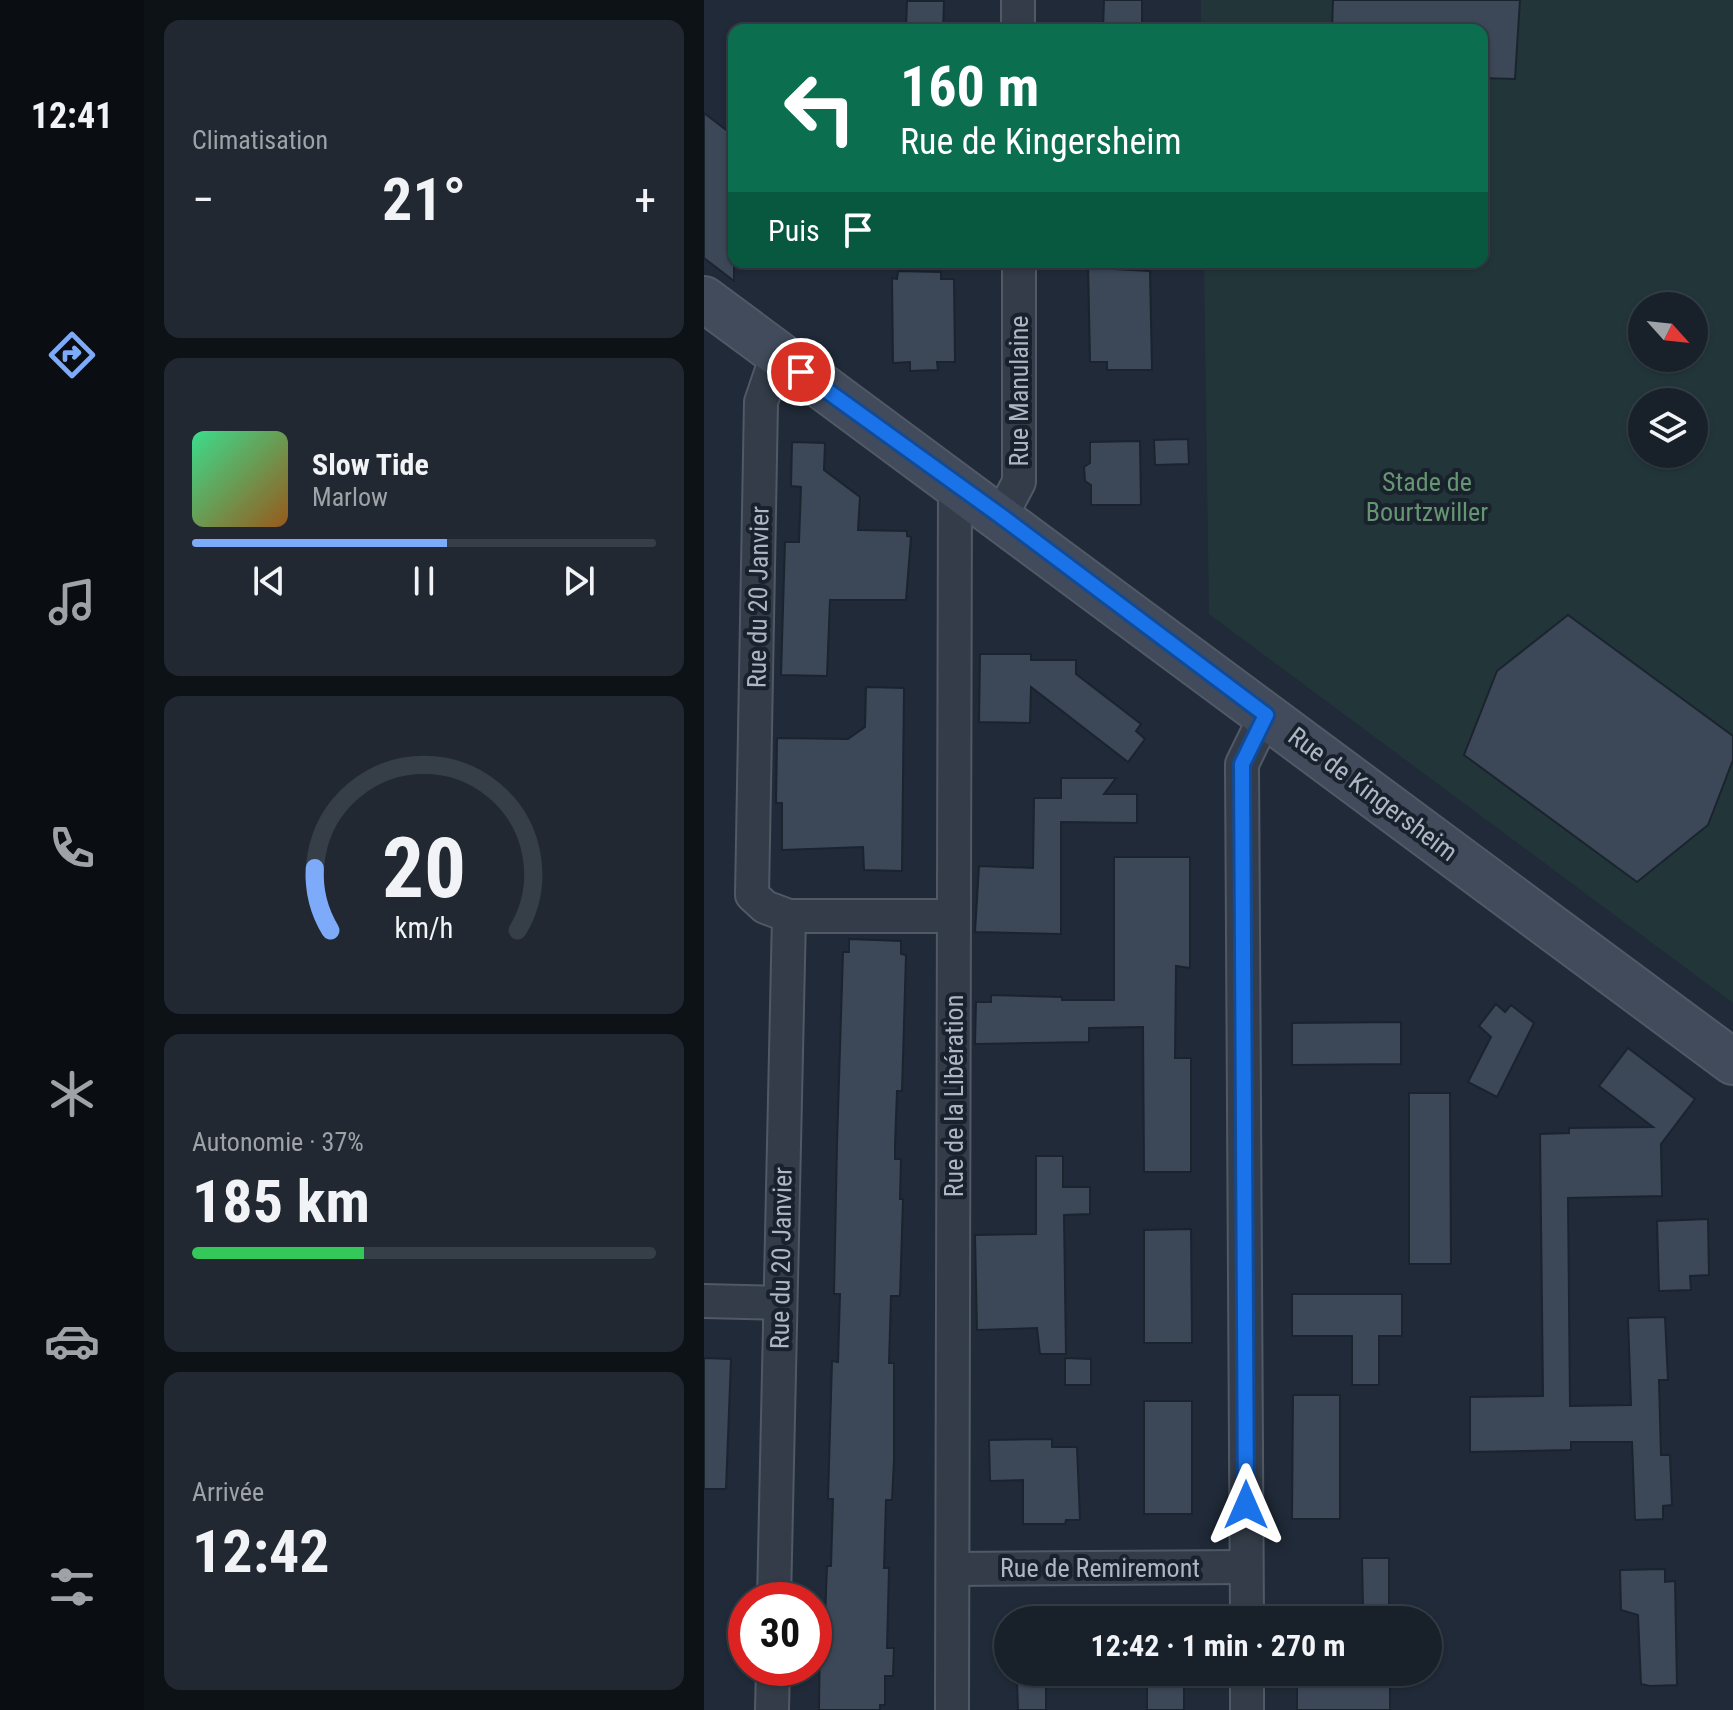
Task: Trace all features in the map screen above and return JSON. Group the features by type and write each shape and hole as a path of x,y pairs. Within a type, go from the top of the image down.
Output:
{"main road":[{"name":"Rue de Kingersheim","path":"704,299 1001,516 1733,1062"}],"street":[{"path":"1018,0 1018,24"},
{"name":"Rue Manulaine","path":"1001,516 1019,482 1019,268"},
{"name":"Rue du 20 Janvier","path":"777,355 761,402 752,895 765,907 789,916 954,916"},
{"name":"Rue de la Libération","path":"952,1710 955,483"},
{"path":"1247,1606 1242,764 1266,715"},
{"name":"Rue du 20 Janvier","path":"774,1582 789,916"},
{"path":"704,1301 780,1303"},
{"name":"Rue de Remiremont","path":"953,1569 1246,1567"},
{"path":"772,1710 773,1686"},
{"path":"1247,1686 1247,1710"}],"green space":[{"name":"Stade de Bourtzwiller","path":"1201,0 1733,0 1733,1003 1209,614 1204,268 1488,268 1488,24 1201,24"}],"building":[{"path":"1104,0 1142,0 1142,24 1103,24"},
{"path":"1333,0 1520,0 1515,79 1488,78 1488,24 1332,24"},
{"path":"907,1 944,1 943,24 906,24"},
{"path":"704,113 728,131 728,268 734,268 734,281 704,258"},
{"path":"1088,268 1150,271 1152,370 1107,370 1107,362 1090,362"},
{"path":"898,271 941,272 941,279 954,279 955,362 937,362 938,370 910,371 910,362 893,363 892,278 897,279"},
{"path":"1188,439 1189,464 1155,465 1154,440"},
{"path":"1140,441 1141,505 1091,505 1091,485 1085,481 1084,467 1090,463 1090,442"},
{"path":"792,442 825,443 824,470 860,497 858,530 907,531 907,536 911,537 906,600 830,600 827,676 781,675 785,542 799,542 801,487 791,486"},
{"path":"1568,615 1733,736 1733,760 1708,825 1637,882 1464,755 1497,671"},
{"path":"980,654 1031,654 1031,660 1076,660 1076,674 1141,724 1136,731 1145,739 1128,762 1031,687 1030,723 979,722"},
{"path":"866,687 904,688 902,871 864,870 863,847 782,850 782,803 776,803 777,738 848,739 865,727"},
{"path":"1061,778 1116,778 1104,794 1137,794 1137,823 1061,822 1061,934 975,932 979,866 1033,868 1034,798 1061,798"},
{"path":"1114,857 1190,857 1190,968 1176,966 1175,1058 1191,1058 1191,1172 1144,1172 1143,1027 1089,1028 1089,1042 975,1044 976,1002 991,1002 991,995 1114,1000"},
{"path":"849,939 901,941 901,954 906,955 902,1091 897,1091 895,1145 895,1159 901,1159 900,1199 903,1199 900,1296 891,1296 889,1363 894,1363 894,1460 892,1500 886,1500 884,1568 889,1568 887,1648 894,1648 893,1676 885,1676 885,1705 880,1705 880,1710 819,1710 819,1686 832,1686 832,1582 826,1582 827,1566 831,1566 833,1499 828,1499 832,1361 838,1362 840,1294 834,1294 843,952 849,952"},
{"path":"1496,1004 1505,1012 1511,1005 1534,1023 1497,1097 1468,1082 1491,1037 1479,1026"},
{"path":"1401,1022 1401,1064 1292,1065 1292,1023"},
{"path":"1628,1048 1695,1099 1661,1144 1662,1196 1568,1198 1570,1406 1631,1405 1628,1318 1665,1317 1668,1380 1659,1380 1661,1455 1670,1455 1672,1505 1663,1506 1663,1519 1635,1520 1632,1442 1571,1442 1571,1450 1470,1452 1470,1397 1543,1396 1540,1134 1569,1133 1569,1128 1653,1127 1599,1086"},
{"path":"1409,1093 1450,1093 1451,1264 1409,1264"},
{"path":"1036,1156 1063,1156 1063,1187 1090,1187 1090,1214 1064,1215 1066,1354 1040,1354 1037,1328 977,1330 975,1235 1036,1234"},
{"path":"1708,1219 1709,1275 1690,1276 1691,1290 1659,1291 1657,1221"},
{"path":"1191,1229 1192,1343 1144,1343 1144,1230"},
{"path":"1292,1294 1402,1294 1402,1336 1379,1336 1379,1385 1352,1385 1352,1336 1292,1336"},
{"path":"704,1358 731,1359 726,1489 704,1489"},
{"path":"1065,1358 1091,1359 1091,1385 1065,1385"},
{"path":"1293,1395 1340,1395 1340,1519 1292,1519"},
{"path":"1144,1401 1192,1401 1192,1514 1144,1514"},
{"path":"1052,1439 1052,1447 1077,1447 1080,1520 1066,1520 1065,1524 1023,1524 1023,1480 990,1481 989,1440"},
{"path":"1362,1558 1389,1558 1389,1606 1363,1606"},
{"path":"1665,1569 1665,1582 1675,1581 1677,1685 1650,1686 1641,1684 1638,1615 1621,1610 1620,1570"},
{"path":"1017,1686 1046,1686 1046,1710 1018,1710"},
{"path":"1147,1686 1184,1686 1184,1710 1147,1710"},
{"path":"1297,1686 1390,1686 1390,1710 1297,1710"}],"route":[{"path":"801,372 1001,516 1266,715 1242,764 1246,1505"}]}
